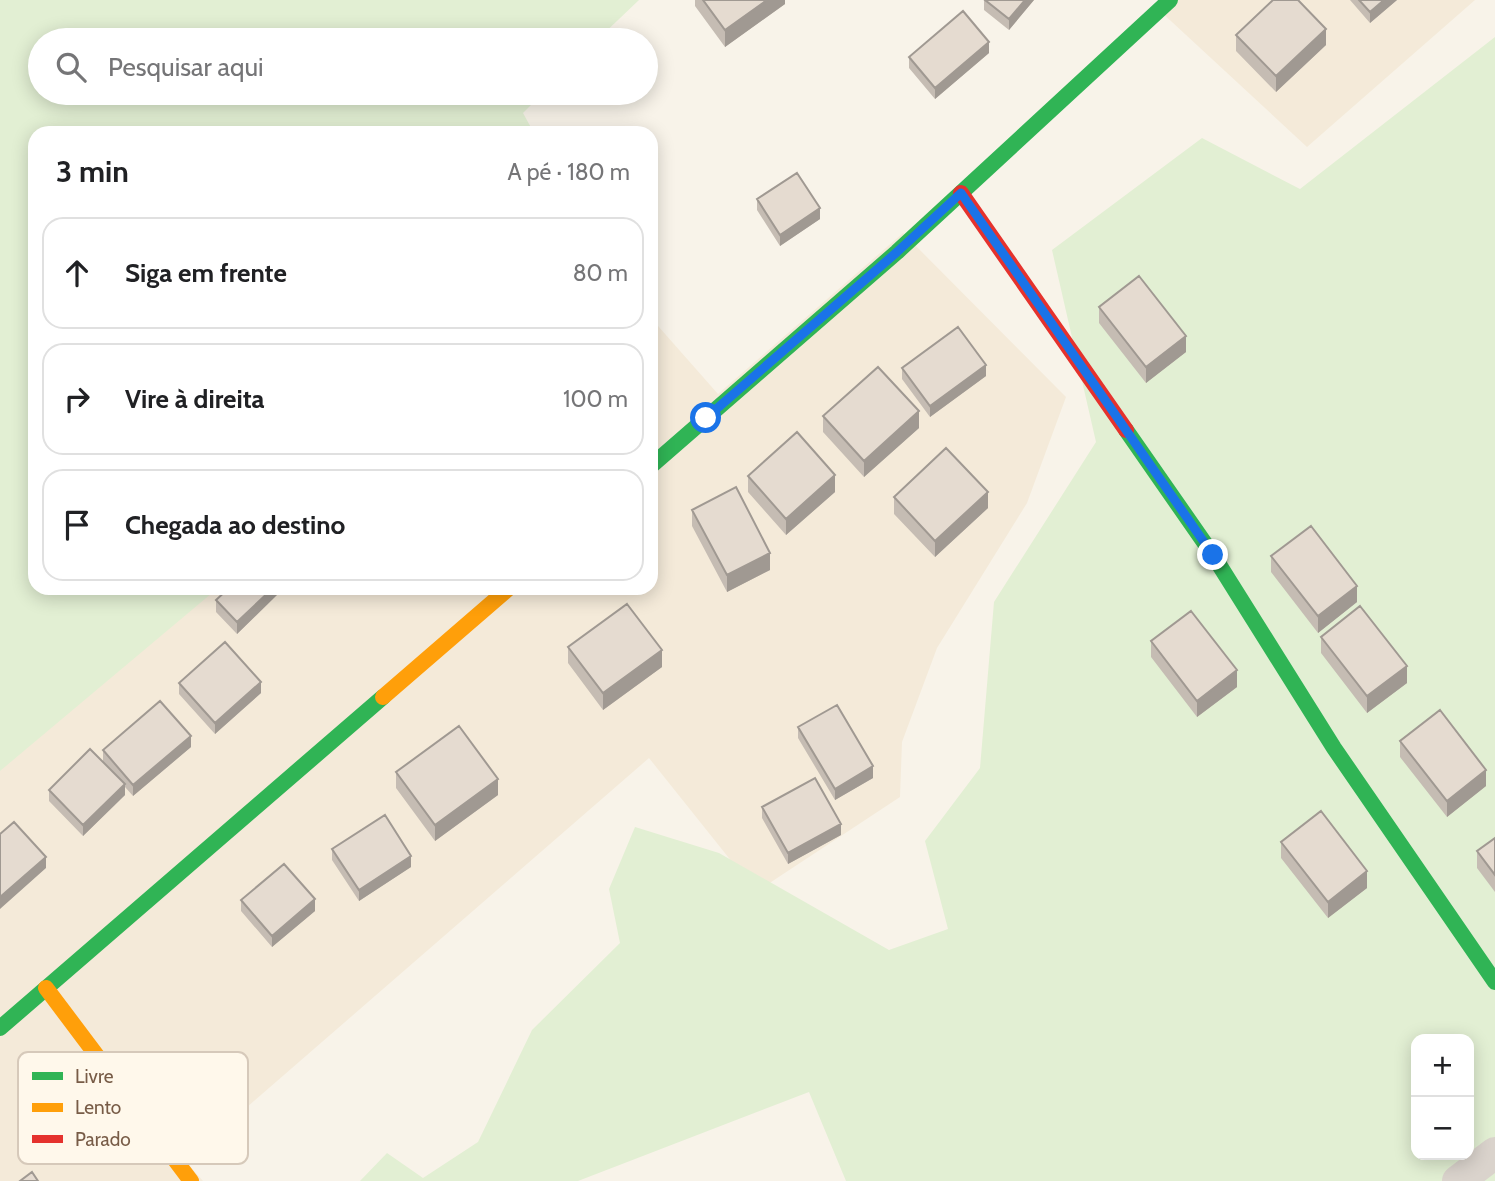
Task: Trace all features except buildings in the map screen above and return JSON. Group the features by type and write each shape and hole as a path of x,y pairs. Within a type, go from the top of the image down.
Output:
{"main road":[{"path":"658,460 897,252 1170,0"},
{"path":"961,193 1213,555 1334,748 1495,982"},
{"path":"0,1028 501,595"},
{"path":"47,988 95,1052"},
{"path":"178,1164 191,1181"}],"street":[{"path":"1458,1181 1495,1153"}],"shaded area":[{"path":"1170,0 1475,0 1307,147 1159,10"},
{"path":"903,233 1066,397 1027,503 937,648 902,742 900,797 756,892 649,758 248,1106 248,1052 18,1052 18,1164 188,1164 203,1181 0,1181 0,757 198,595 658,595 658,326 718,394"}],"green space":[{"path":"0,0 639,0 610,28 28,28 28,105 531,105 523,113 530,126 28,126 28,595 210,595 0,771"},
{"path":"1495,37 1495,1181 846,1181 809,1092 578,1181 360,1181 387,1153 423,1178 478,1142 532,1030 620,943 609,889 635,827 719,853 889,950 948,929 925,841 980,768 994,602 1096,442 1052,250 1202,138 1300,189"}],"traffic: fast":[{"path":"658,460 897,252 1170,0"},
{"path":"1126,430 1213,555 1334,748 1495,982"},
{"path":"0,1028 383,697"}],"traffic: slow":[{"path":"383,697 501,595"},
{"path":"46,988 94,1052"},
{"path":"178,1164 191,1181"}],"traffic: jam":[{"path":"961,193 1126,430"}],"route":[{"path":"706,418 961,193 1213,555"}]}
